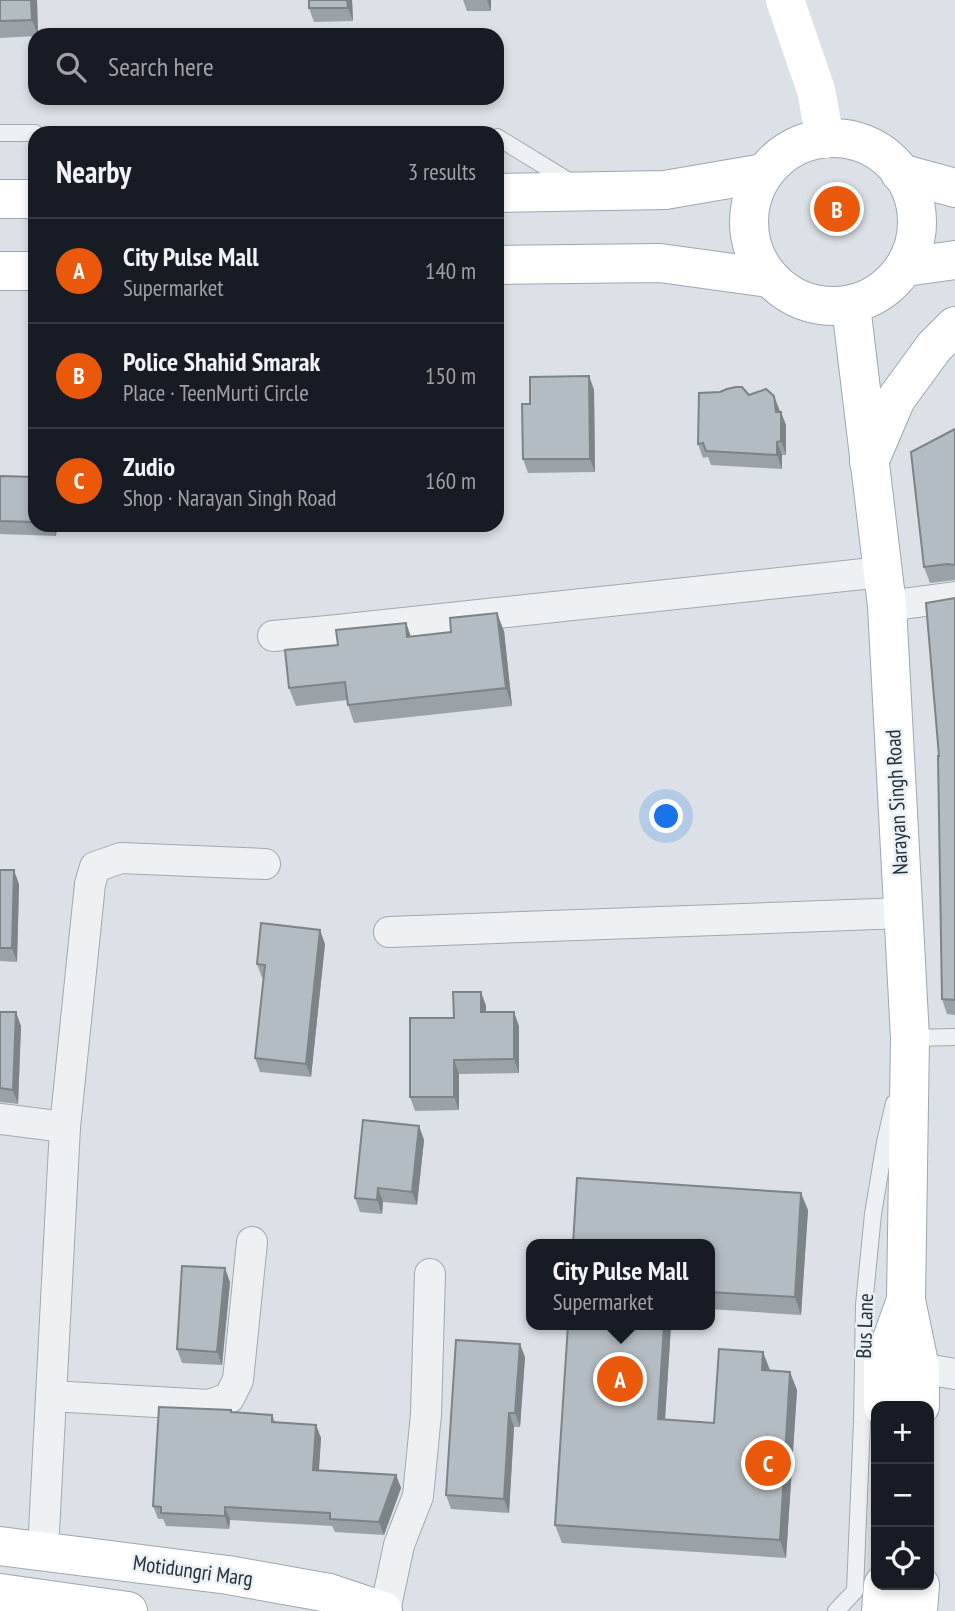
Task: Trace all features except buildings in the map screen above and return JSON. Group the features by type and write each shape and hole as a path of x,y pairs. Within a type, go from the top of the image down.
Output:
{"main road":[{"path":"785,0 816,90 825,139"},
{"path":"843,138 875,148 890,160 909,186 917,217 916,239 905,267 879,294 850,306 818,306 793,297 769,278 756,258 749,228 751,200 764,173 785,152 811,140 843,138"},
{"path":"504,193 665,190 764,173"},
{"path":"900,173 955,188"},
{"path":"0,199 28,199"},
{"path":"905,267 955,260"},
{"path":"504,265 660,263 769,278"},
{"path":"0,271 28,271"},
{"name":"Narayan Singh Road","path":"850,306 884,589 910,1038 906,1300"},
{"path":"869,462 897,399 934,347 955,326"},
{"path":"906,1300 938,1371 923,1401"},
{"path":"883,1401 883,1364 906,1300"},
{"name":"Motidungri Marg","path":"0,1546 228,1575 330,1593 384,1611"},
{"path":"0,1593 128,1611"}],"street":[{"path":"272,636 884,589 955,597"},
{"path":"43,1551 65,1128 90,884 95,867 121,858 265,864"},
{"path":"389,932 902,913"},
{"path":"0,1119 65,1128"},
{"path":"51,1396 209,1405 229,1398 238,1380 252,1241"},
{"path":"384,1611 399,1545 418,1496 426,1414 430,1274"}],"lane":[{"path":"0,133 28,133"},
{"path":"504,141 586,191"},
{"path":"910,1038 955,1037"},
{"name":"Bus Lane","path":"836,1611 855,1591 864,1305 873,1214 885,1142 910,1038"}],"place":[{"name":"Police Shahid Smarak","path":"837,209"},
{"name":"City Pulse Mall","path":"620,1379"},
{"name":"Zudio","path":"768,1463"}]}
